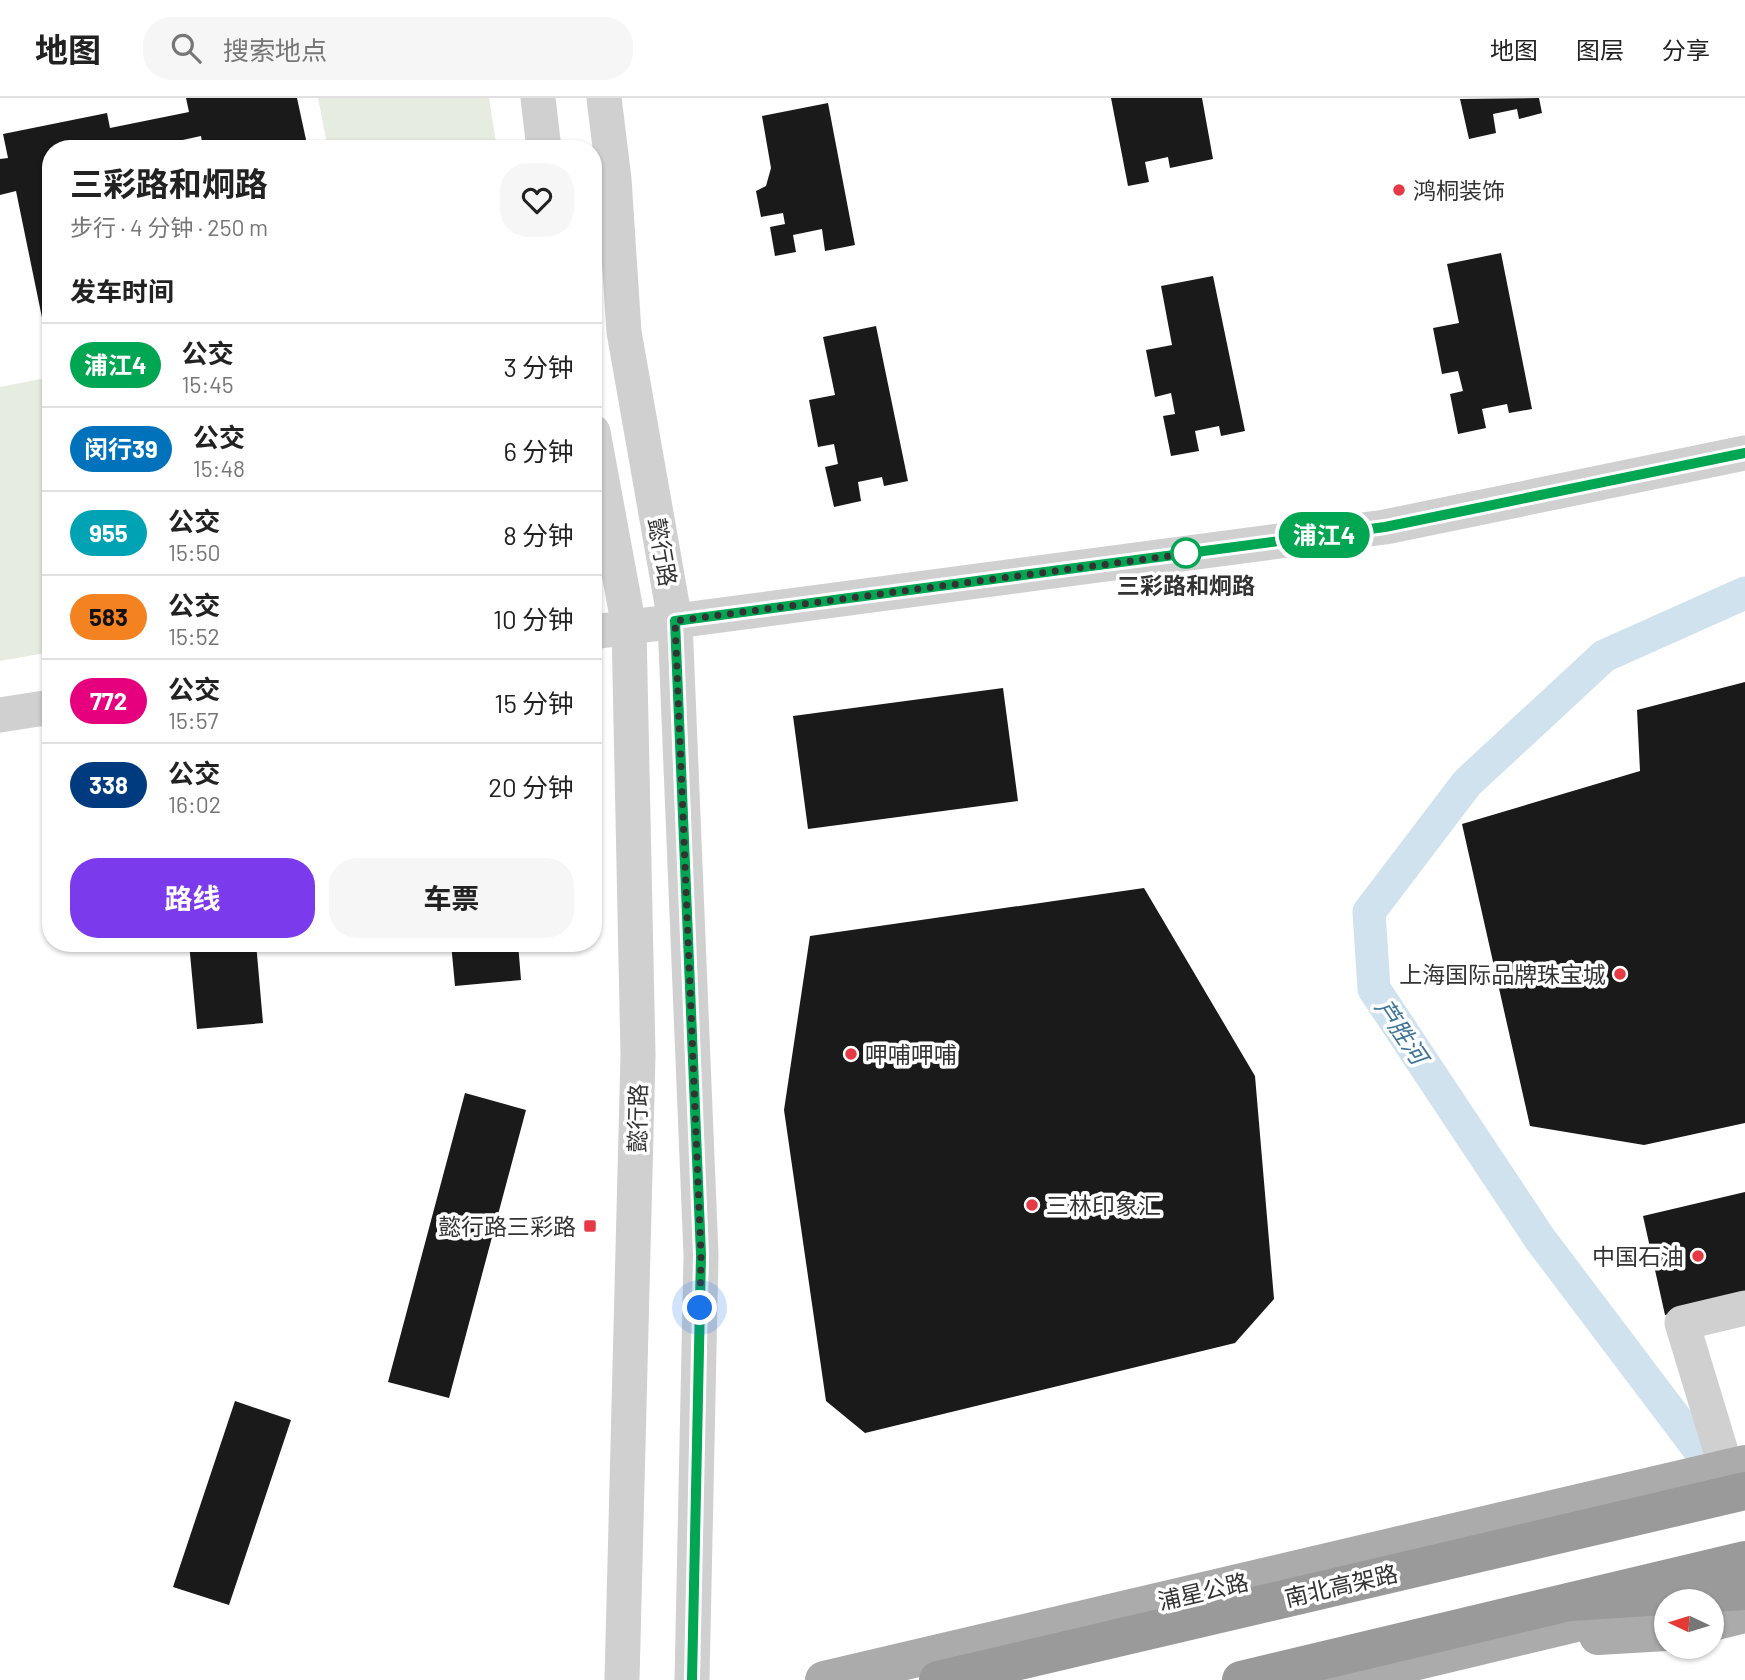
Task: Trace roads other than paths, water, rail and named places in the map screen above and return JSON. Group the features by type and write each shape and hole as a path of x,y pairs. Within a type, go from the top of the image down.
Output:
{"highway":[{"name":"南北高架路","path":"938,1680 1739,1474"},
{"path":"1241,1680 1745,1560"},
{"path":"1570,1602 1734,1603"}],"main road":[{"name":"浦星公路","path":"824,1680 1642,1488 1739,1474"},
{"path":"1338,1680 1425,1669 1519,1637 1654,1605"},
{"path":"1519,1637 1654,1632"}],"street":[{"path":"538,98 543,140"},
{"name":"懿行路","path":"604,98 614,178 624,332 675,621 701,1255 692,1680"},
{"path":"602,631 1385,527 1745,453"},
{"name":"懿行路","path":"602,481 629,627 638,1055 622,1680"},
{"path":"0,715 42,708"},
{"path":"1739,1474 1682,1323 1745,1308"}],"waterway":[{"name":"芦胜河","path":"1729,1489 1540,1239 1374,989 1369,912 1467,783 1604,656 1745,593"}],"place":[{"name":"鸿桐装饰","path":"1399,190"},
{"name":"三彩路和炯路","path":"1186,553"},
{"name":"上海国际品牌珠宝城","path":"1620,974"},
{"name":"呷哺呷哺","path":"851,1054"},
{"name":"三林印象汇","path":"1032,1205"},
{"name":"懿行路三彩路","path":"590,1226"},
{"name":"中国石油","path":"1698,1256"}]}
